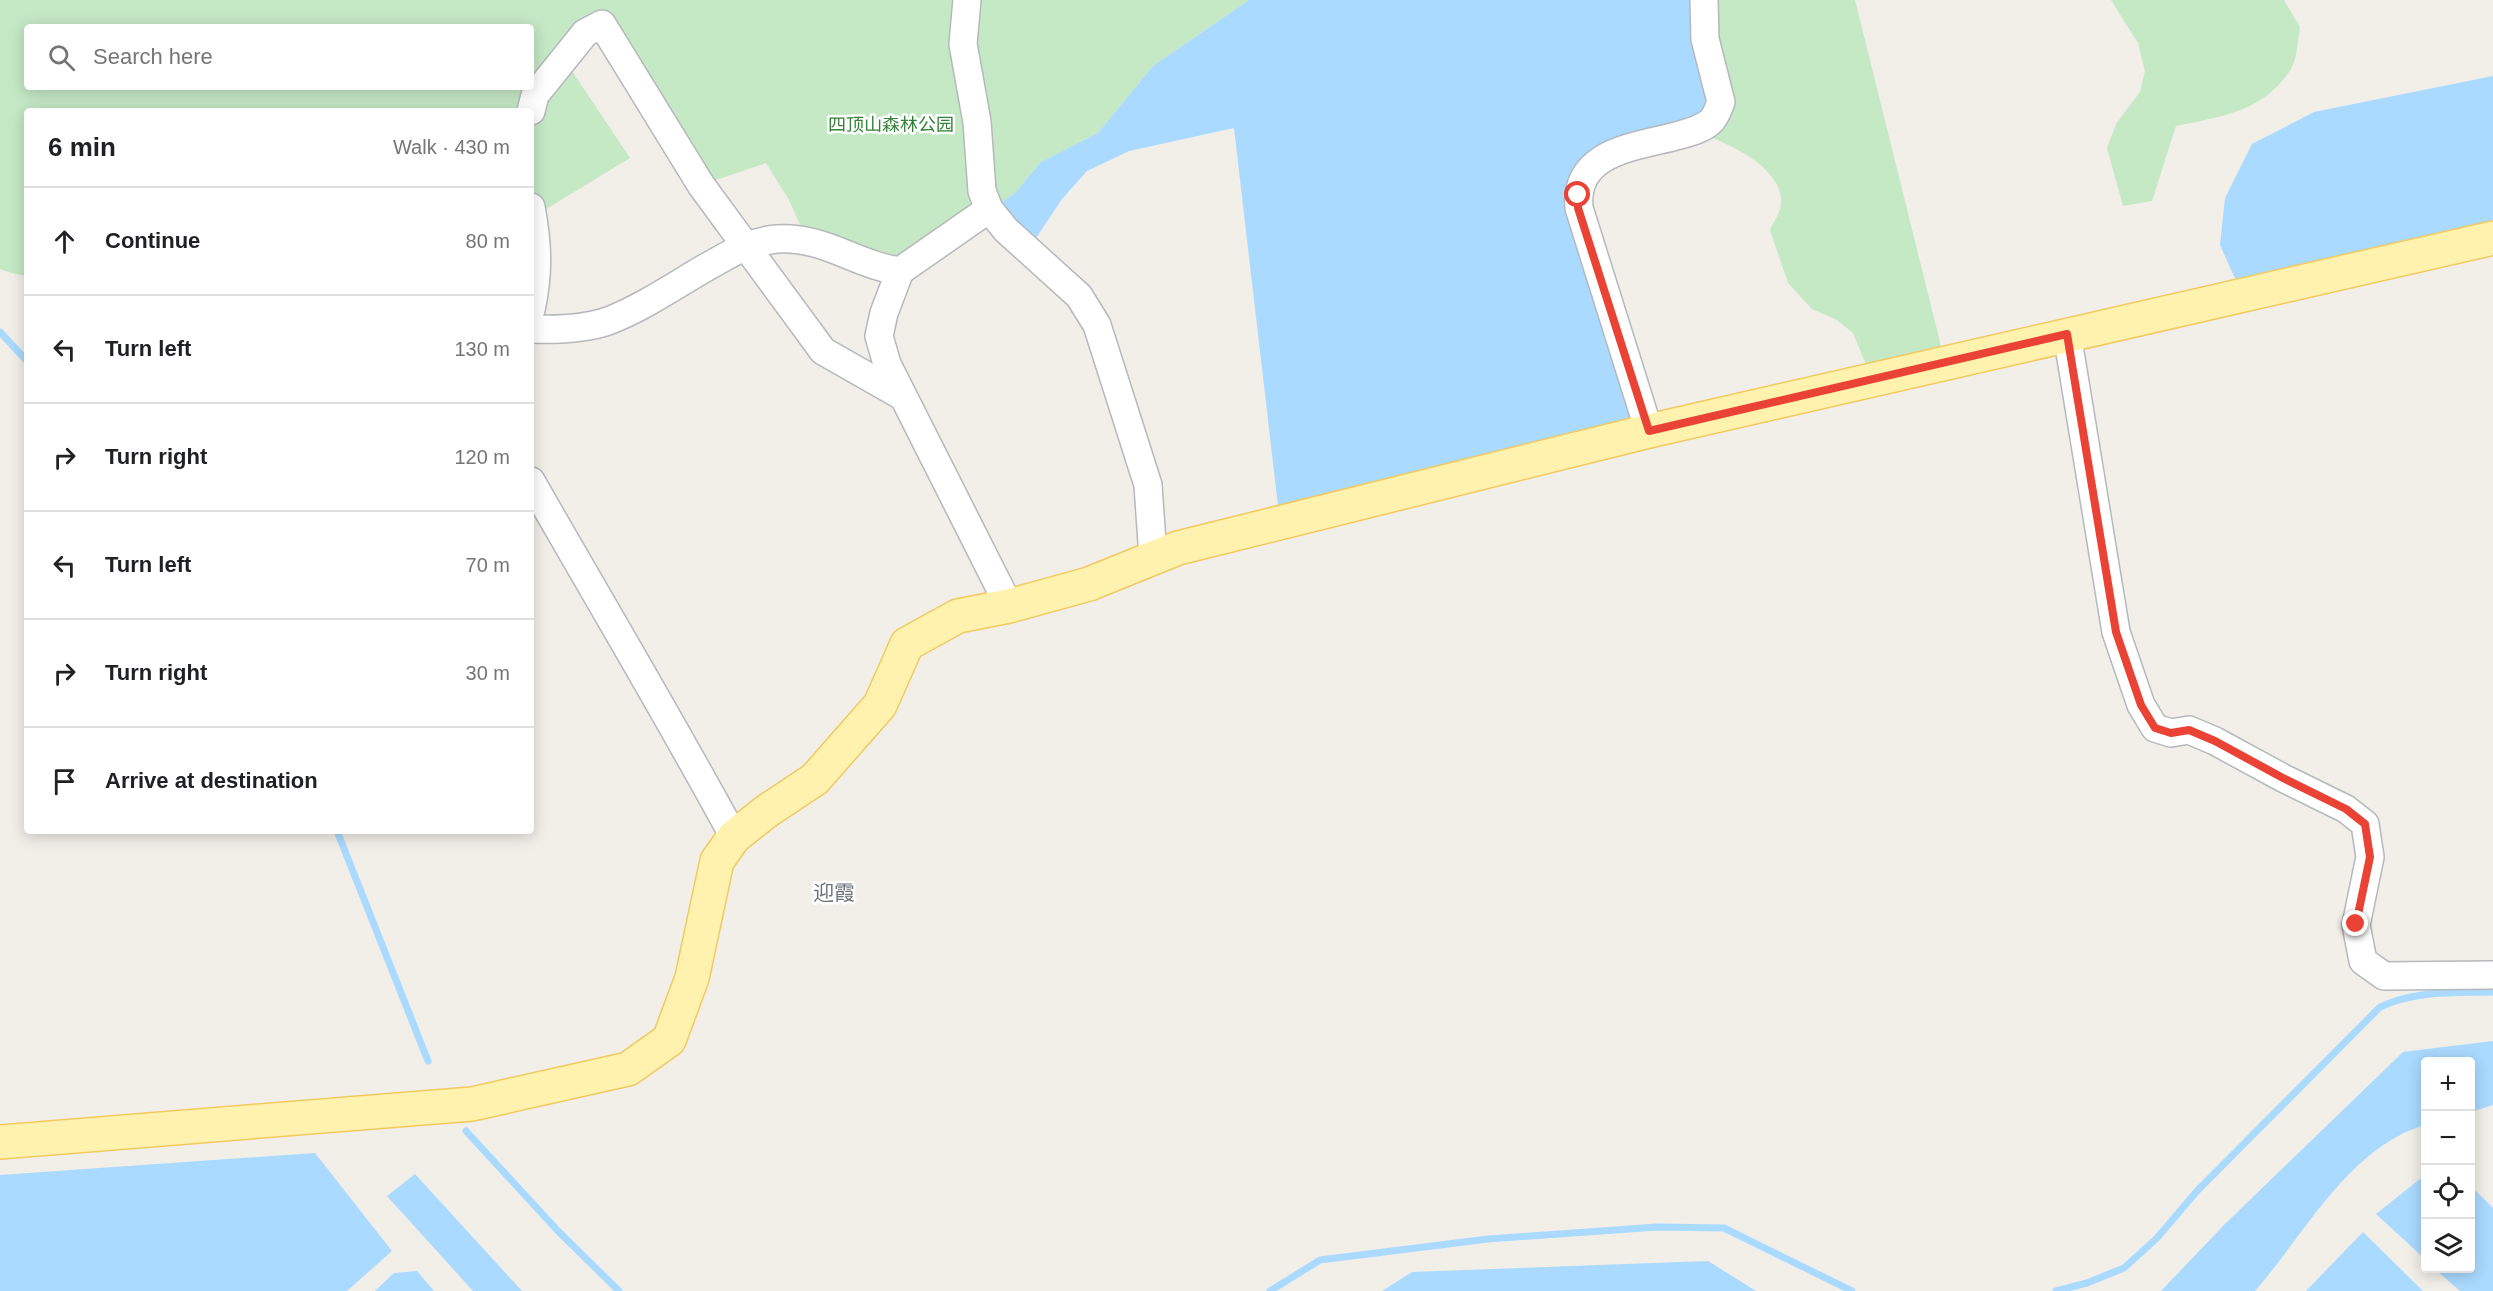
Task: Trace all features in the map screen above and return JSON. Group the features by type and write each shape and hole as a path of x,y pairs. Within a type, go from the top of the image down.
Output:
{"main road":[{"path":"0,1142 472,1104 628,1069 669,1040 692,978 717,861 734,837 822,770 880,705 907,644 958,616 1009,606 1089,584 1178,548 1649,431 2493,238"}],"street":[{"path":"967,0 963,44 977,122 982,191 989,209 1006,230 1079,296 1097,325 1148,485 1153,557"},
{"path":"1649,431 1578,208 1578,195 1585,173 1593,164 1616,153 1694,131 1712,121 1721,102 1705,39 1704,0"},
{"path":"532,108 535,95 585,33 602,24 701,185 824,351 902,396"},
{"path":"989,209 900,271 884,313 879,336 887,364 902,396 1009,606"},
{"path":"534,222 538,277 534,296"},
{"path":"534,329 557,330 607,321 746,244 777,239 807,240 841,250 869,264 900,271"},
{"path":"2067,334 2116,632 2141,705 2155,728 2171,733 2189,730 2215,741 2346,809 2365,824 2370,857 2356,924 2363,961 2384,976 2493,975"},
{"path":"534,486 630,654 674,725 734,837"}],"green space":[{"name":"四顶山森林公园","path":"0,0 1249,0 1153,66 1098,133 1041,162 1014,194 900,271 807,240 789,200 766,163 701,185 602,24 564,59 630,158 534,216 534,108 24,108 24,275 0,269"},
{"path":"1704,0 1855,0 1945,362 1872,379 1853,333 1837,320 1812,309 1788,283 1770,230 1781,205 1780,191 1773,178 1750,157 1720,141 1694,131"},
{"path":"2111,0 2284,0 2300,27 2293,65 2280,83 2268,95 2240,110 2176,126 2152,201 2123,206 2107,148 2116,124 2140,92 2145,71 2138,43"}],"water":[{"path":"1249,0 1704,0 1721,102 1581,182 1649,431 1280,523 1234,128 1129,151 1087,171 1062,199 1028,250 989,209 1014,194 1041,162 1098,133 1153,66"},
{"path":"2493,76 2493,238 2242,294 2220,245 2225,198 2252,144 2314,112"},
{"path":"2493,1041 2493,1105 2475,1111 2475,1057 2421,1057 2421,1127 2398,1136 2373,1152 2351,1172 2330,1195 2255,1291 2161,1291 2225,1224 2403,1052"},
{"path":"315,1153 392,1251 347,1291 0,1291 0,1175"},
{"path":"415,1174 522,1291 473,1291 387,1196"},
{"path":"2421,1178 2421,1255 2376,1214"},
{"path":"2475,1190 2493,1208 2493,1291 2460,1291 2440,1273 2475,1273"},
{"path":"2363,1232 2423,1291 2306,1291"},
{"path":"1708,1261 1756,1291 1382,1291 1412,1272"},
{"path":"417,1271 434,1291 375,1291 394,1273"}],"waterway":[{"path":"0,332 24,358"},
{"path":"338,834 428,1061"},
{"path":"2056,1291 2087,1283 2124,1268 2157,1238 2197,1191 2380,1007 2421,995 2493,992"},
{"path":"466,1131 558,1231 619,1291"},
{"path":"1270,1291 1320,1260 1488,1239 1657,1227 1724,1228 1852,1291"}],"district":[{"name":"迎霞","path":"834,893"}],"route":[{"path":"1578,195 1578,208 1649,431 2067,334 2116,632 2141,705 2155,728 2171,733 2189,730 2215,741 2346,809 2365,824 2370,857 2356,924"}]}
